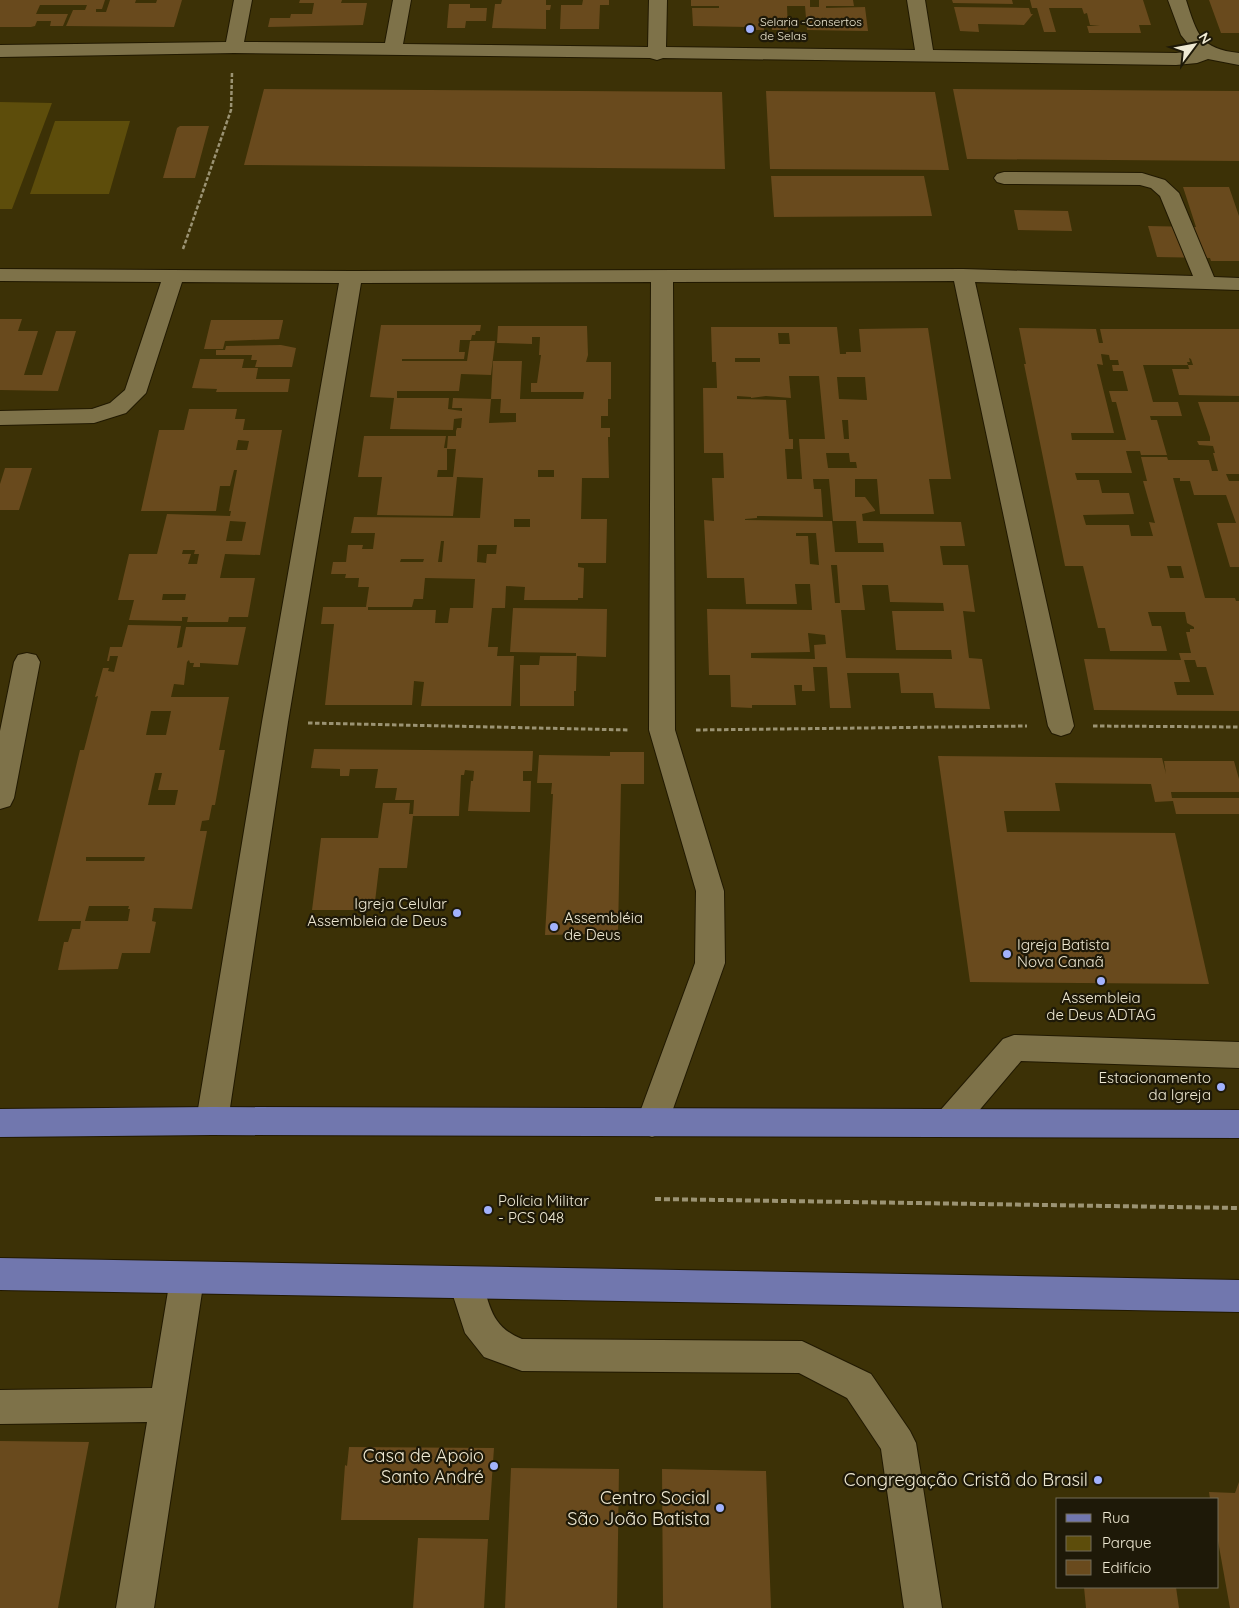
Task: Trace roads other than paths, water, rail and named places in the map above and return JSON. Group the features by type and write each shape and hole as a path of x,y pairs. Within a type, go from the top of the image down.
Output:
{"main road":[{"path":"5,1126 212,1121 1239,1124"},
{"path":"0,1274 186,1279 1239,1296"}],"street":[{"path":"234,47 243,0"},
{"path":"393,50 402,0"},
{"path":"657,54 658,0"},
{"path":"916,0 925,56"},
{"path":"1177,0 1189,36 1194,43 1206,52 1239,59"},
{"path":"0,51 234,47 657,54 1176,59 1197,57 1206,52"},
{"path":"1004,178 1142,179 1158,184 1169,193 1206,283"},
{"path":"0,275 963,275 1239,284"},
{"path":"963,275 1061,726"},
{"path":"0,418 94,416 118,408 135,393 174,276"},
{"path":"212,1121 275,722 351,276"},
{"path":"652,1122 710,963 710,891 662,730 662,276"},
{"path":"0,798 26,662"},
{"path":"949,1123 1014,1048 1239,1055"},
{"path":"135,1608 186,1279"},
{"path":"466,1283 477,1322 496,1345 522,1355 802,1357 859,1386 898,1443 923,1608"},
{"path":"0,1407 167,1405"}],"place":[{"name":"Selaria -Consertos de Selas","path":"750,29"},
{"name":"Igreja Celular Assembleia de Deus","path":"457,913"},
{"name":"Assembléia de Deus","path":"554,927"},
{"name":"Igreja Batista Nova Canaã","path":"1007,954"},
{"name":"Assembleia de Deus ADTAG","path":"1101,981"},
{"name":"Estacionamento da Igreja","path":"1221,1087"},
{"name":"Polícia Militar - PCS 048","path":"488,1210"},
{"name":"Casa de Apoio Santo André","path":"494,1466"},
{"name":"Congregação Cristã do Brasil","path":"1098,1480"},
{"name":"Centro Social São João Batista","path":"720,1508"}]}
